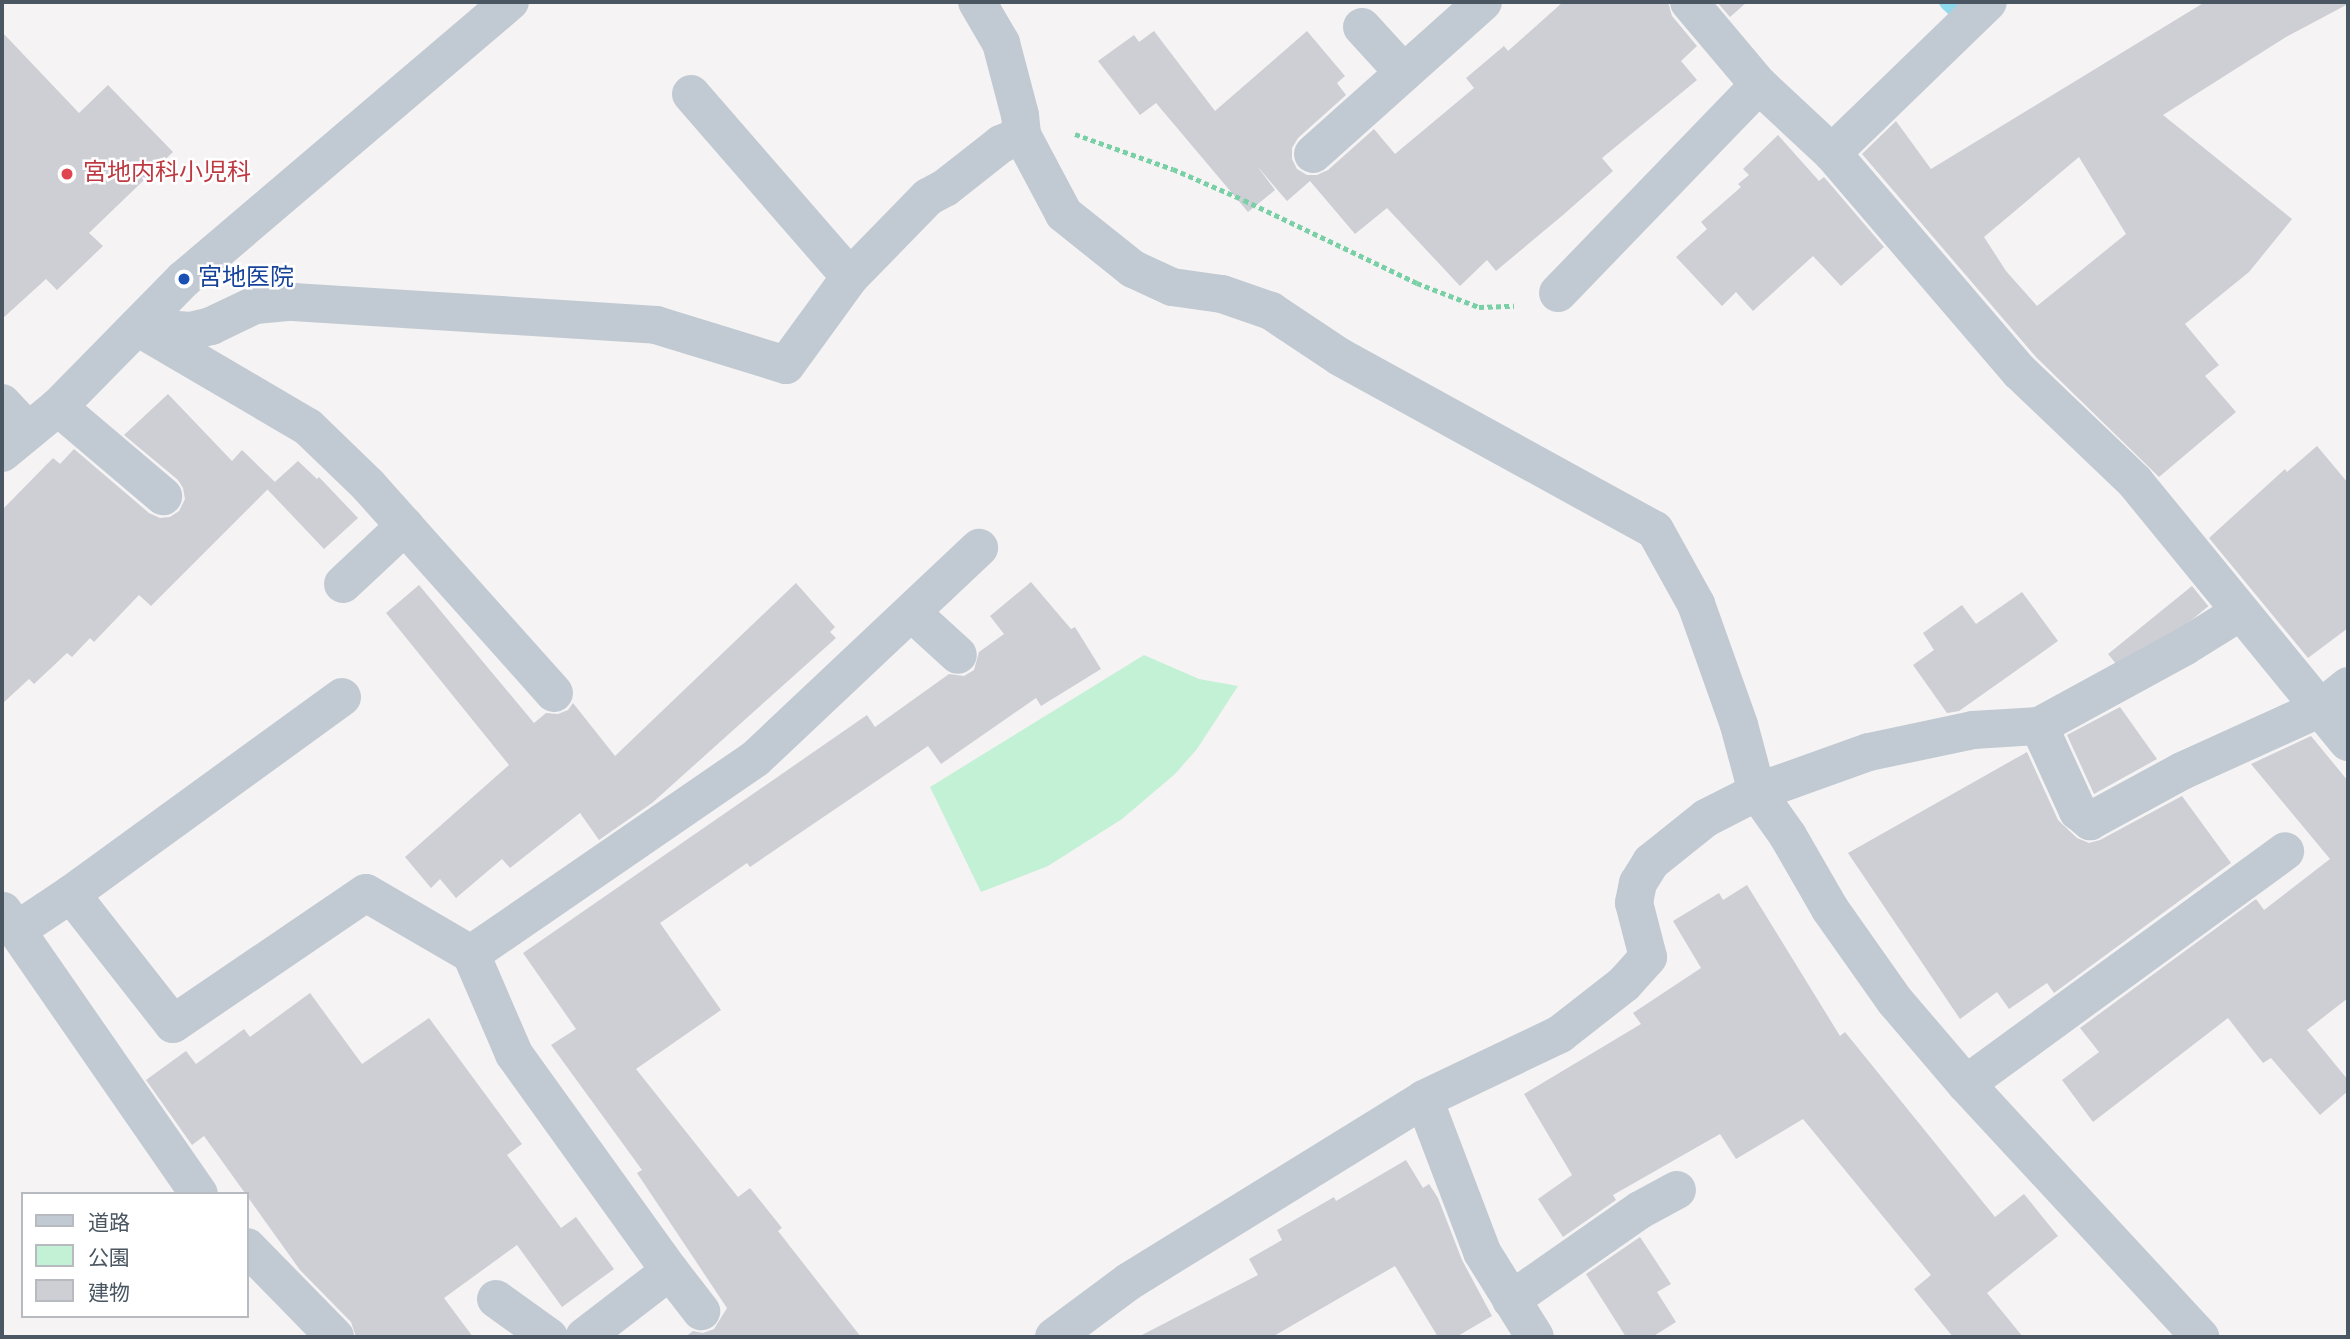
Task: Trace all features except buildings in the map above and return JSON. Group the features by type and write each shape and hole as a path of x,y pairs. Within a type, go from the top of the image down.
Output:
{"street":[{"path":"977,2 1001,43 1021,125 1064,214 1133,269 1172,287 1222,294 1271,311 1340,357 1655,530 1696,604 1739,725 1757,792 1788,836 1830,909 1895,1001 1966,1084 2200,1337"},
{"path":"1313,154 1483,2"},
{"path":"1689,2 1759,85 1832,153 2020,372 2135,482 2239,612 2335,696 2348,742"},
{"path":"1832,153 1988,2"},
{"path":"10,429 58,407 184,279 489,9"},
{"path":"1362,27 1404,73"},
{"path":"1558,293 1759,85"},
{"path":"691,94 850,277"},
{"path":"137,327 191,331 211,326 255,305 293,302 656,325 786,365 850,277 928,197 945,188 1021,125"},
{"path":"137,327 308,427 405,526 554,693"},
{"path":"58,407 163,496"},
{"path":"343,584 405,526"},
{"path":"471,954 755,759 979,548"},
{"path":"1054,1337 1128,1282 1424,1099 1560,1034 1624,984 1648,957 1634,903 1638,883 1651,862 1706,818 1757,792 1869,752 1973,730 2039,726 2184,647 2239,612"},
{"path":"912,613 958,655"},
{"path":"2039,726 2078,811 2090,821 2182,771 2335,696"},
{"path":"199,1192 9,920 71,894 341,697"},
{"path":"1966,1084 2284,851"},
{"path":"71,894 173,1024 366,892 471,954 514,1054 701,1311"},
{"path":"1424,1099 1482,1252 1535,1337"},
{"path":"1511,1300 1640,1210 1677,1190"},
{"path":"248,1248 335,1337"},
{"path":"584,1337 670,1271"},
{"path":"496,1299 549,1337"}],"path":[{"path":"1021,125 1173,169 1294,223 1417,283 1479,307 1521,305 1558,293"}],"green space":[{"path":"1144,655 1199,679 1238,686 1197,749 1175,774 1122,819 1048,866 981,892 930,787"}],"waterway":[{"path":"1947,2 1961,15"}],"place":[{"name":"宮地内科小児科","path":"67,174"},
{"name":"宮地医院","path":"184,279"}]}
